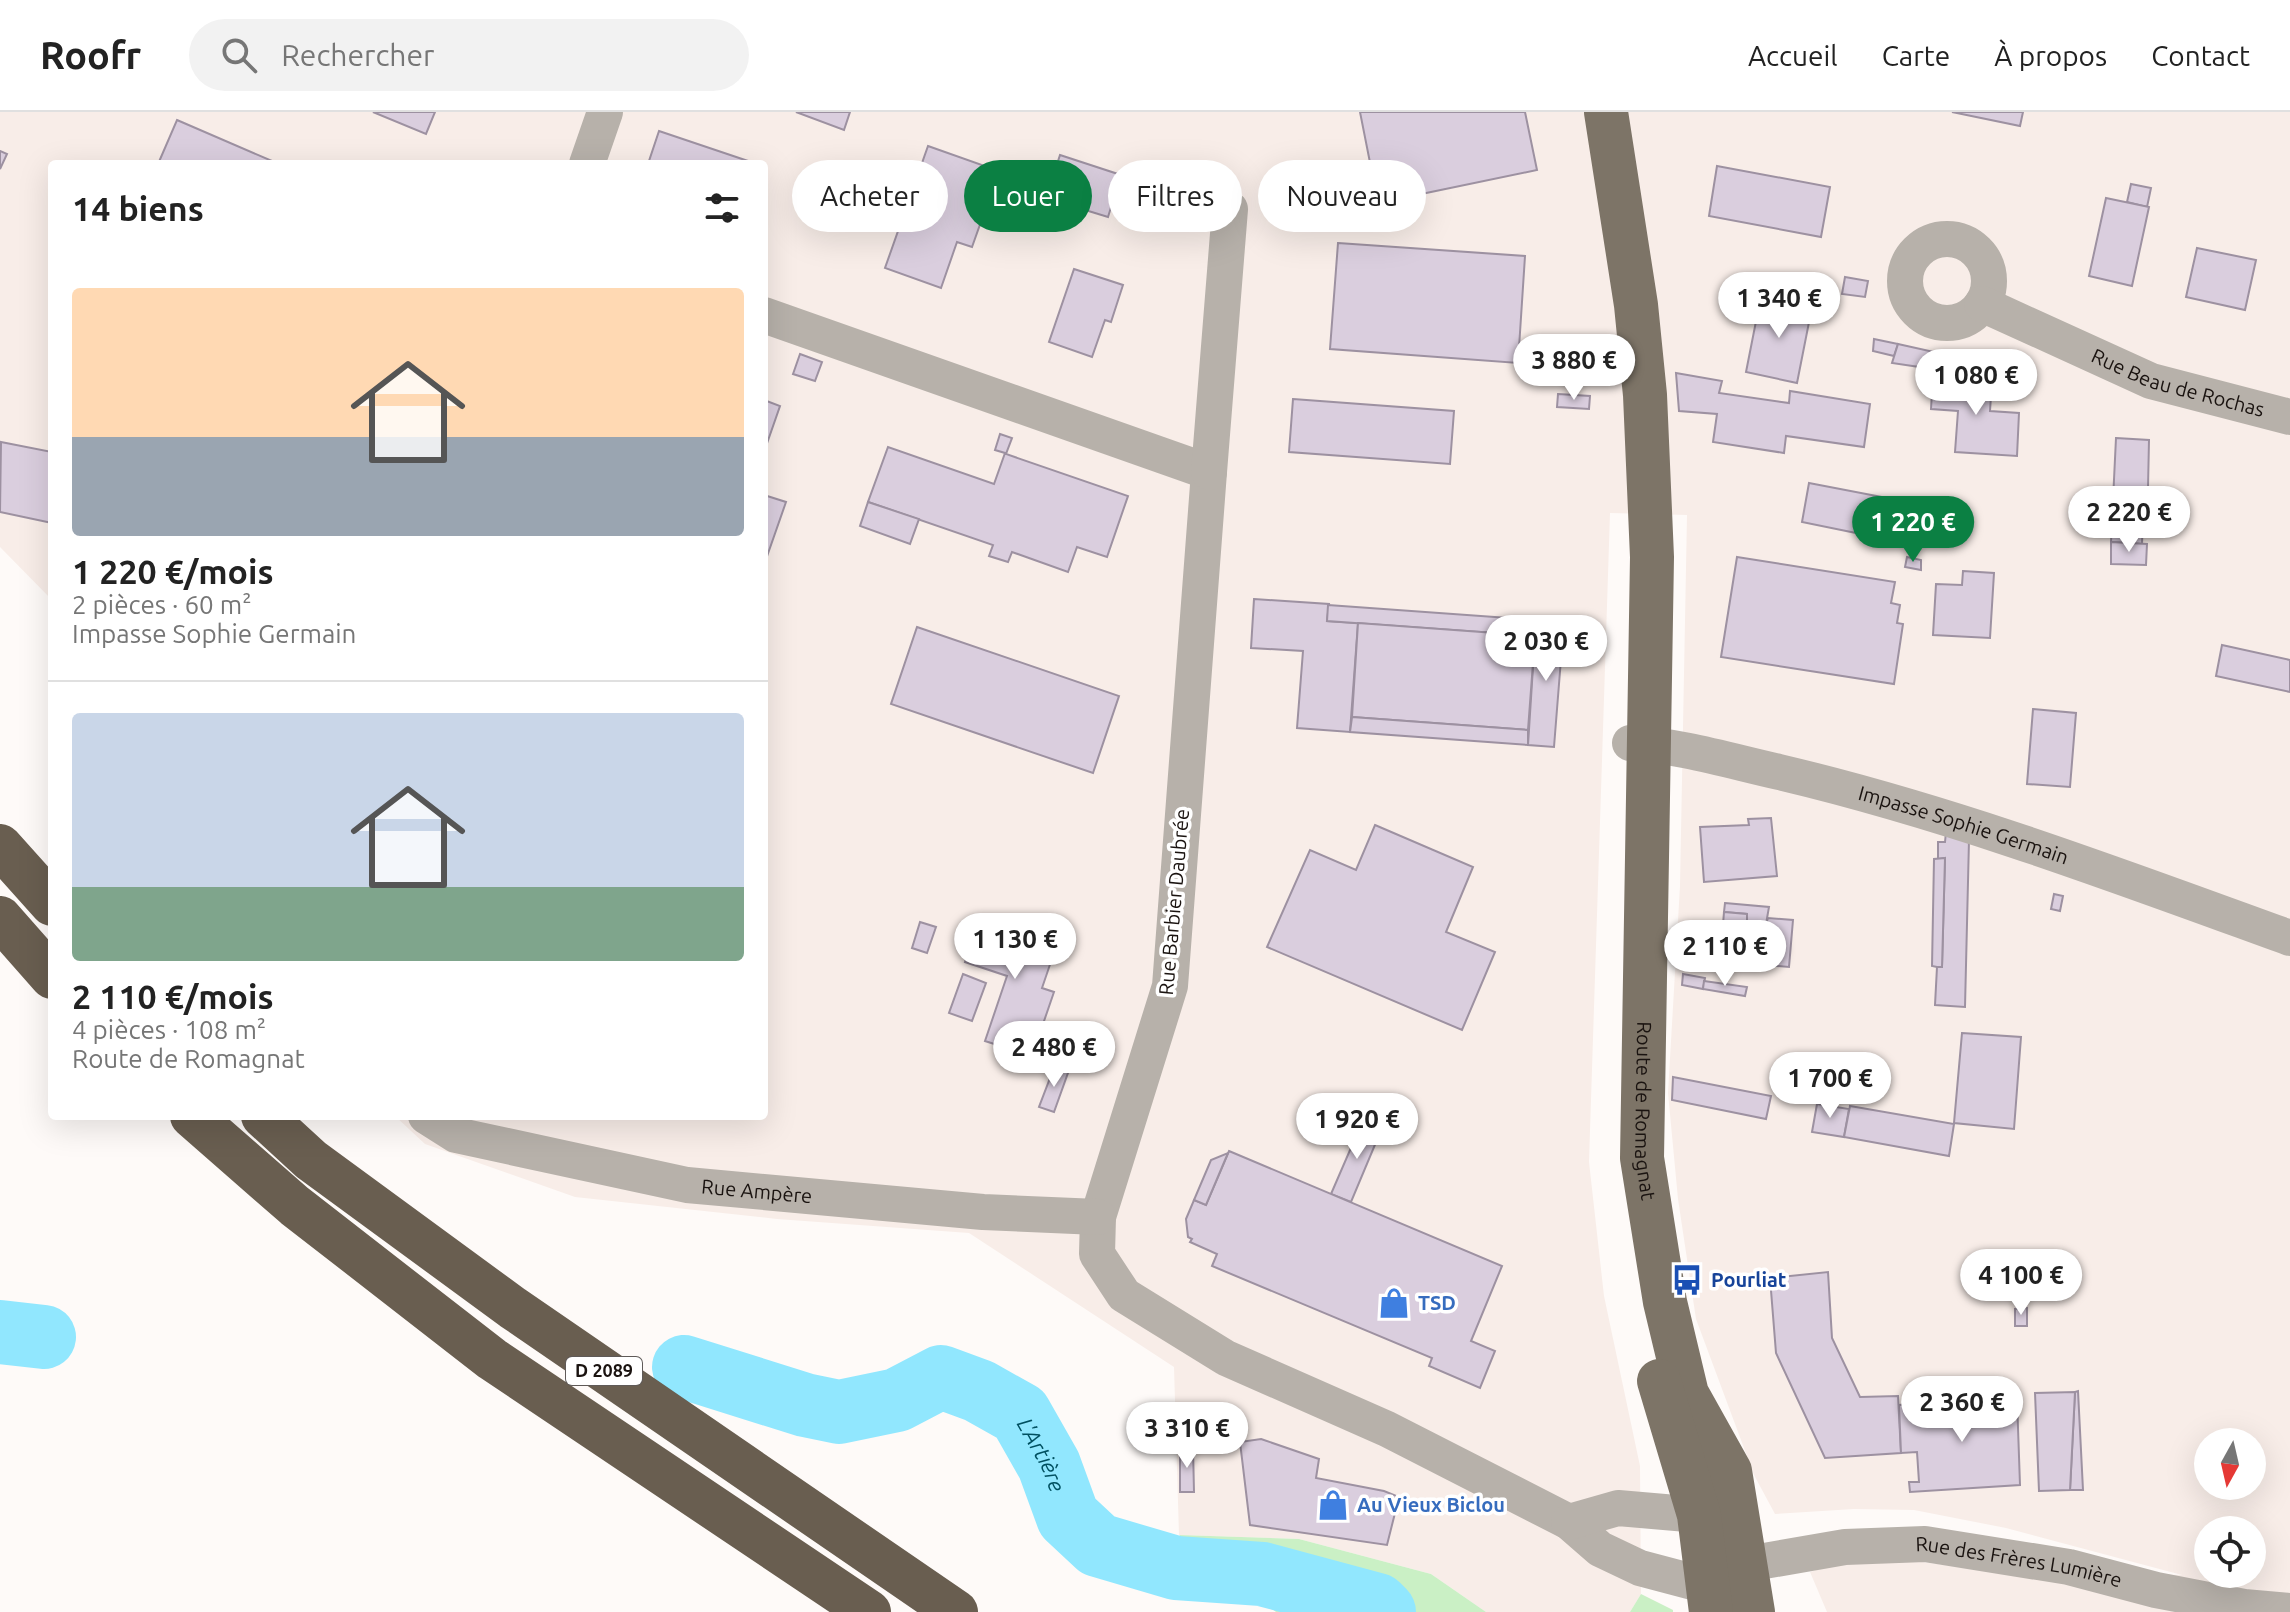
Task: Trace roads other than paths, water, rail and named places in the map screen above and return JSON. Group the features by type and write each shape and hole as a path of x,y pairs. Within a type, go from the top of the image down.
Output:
{"highway":[{"path":"0,846 48,900"},
{"path":"0,918 48,972"},
{"name":"D 2089","path":"197,1120 295,1206 492,1359 869,1612"},
{"name":"D 2089","path":"267,1120 311,1160 513,1308 956,1612"}],"main road":[{"path":"1586,112 1628,305"},
{"path":"1606,112 1628,305"},
{"name":"Route de Romagnat","path":"1628,305 1627,395 1640,744 1642,1158 1665,1302 1687,1394 1730,1471 1726,1588"},
{"name":"Route de Romagnat","path":"1640,744 1623,1195 1653,1358 1699,1515 1726,1588 1753,1612"}],"street":[{"path":"588,160 605,112"},
{"name":"Rue Barbier Daubrée","path":"1228,232 1170,986 1098,1217 1097,1254 1124,1295 1226,1358 1387,1429 1569,1522 1600,1549 1640,1568 1726,1588"},
{"name":"Rue Beau de Rochas","path":"1982,304 2151,381 2290,417"},
{"path":"768,316 1209,472"},
{"name":"Impasse Sophie Germain","path":"1640,744 1816,781 1931,813 2290,938"},
{"name":"Rue Ampère","path":"432,1120 456,1135 687,1185 983,1212 1098,1217"},
{"path":"1569,1522 1618,1508 1699,1515"},
{"name":"Rue des Frères Lumière","path":"1726,1588 1845,1547 1925,1544 2069,1567 2156,1590 2244,1607 2290,1611"}],"waterway":[{"name":"L'Artière","path":"0,1332 44,1337"},
{"name":"L'Artière","path":"684,1367 805,1405 839,1412 897,1400 941,1377 979,1391 1020,1414 1049,1465 1068,1517 1098,1545 1176,1568 1262,1574 1377,1605 1384,1612"}],"place":[{"name":"Pourliat","path":"1687,1280"},
{"name":"TSD","path":"1394,1303"},
{"name":"Au Vieux Biclou","path":"1333,1505"}]}
